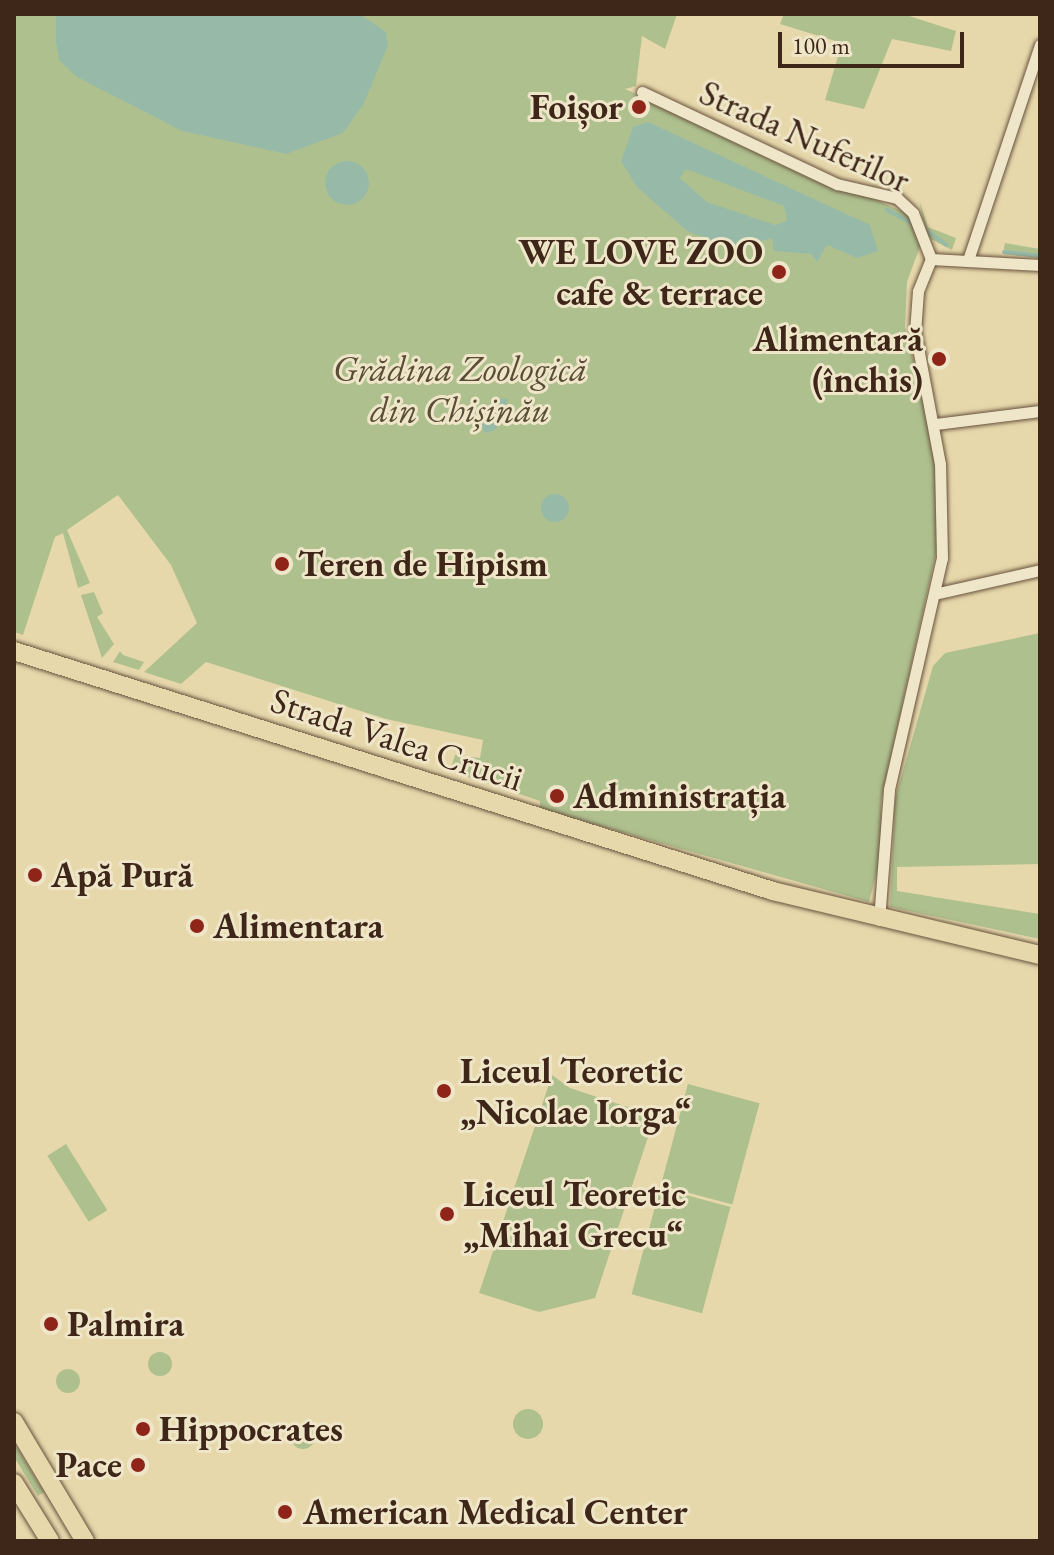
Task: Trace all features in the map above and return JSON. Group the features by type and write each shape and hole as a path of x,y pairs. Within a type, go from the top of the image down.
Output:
{"main road":[{"name":"Strada Valea Crucii","path":"14,651 879,920 1040,955"},
{"path":"14,1422 85,1541"},
{"path":"14,1483 50,1541"}],"street":[{"path":"968,260 1040,45"},
{"name":"Strada Nuferilor","path":"642,92 837,184 897,198 913,213 931,259"},
{"path":"879,920 889,789 939,593 945,521 935,424 915,332 918,291 931,259 1040,265"},
{"path":"935,424 1040,411"},
{"path":"939,593 1040,570"}],"green space":[{"name":"Grădina Zoologică din Chișinău","path":"14,14 677,14 665,49 642,36 636,86 625,89 908,214 921,244 907,282 905,327 934,443 938,543 881,801 882,852 869,902 540,809 540,801 450,771 455,755 480,758 483,740 386,719 206,662 181,684 144,672 197,623 171,565 118,495 67,530 90,583 78,588 63,533 55,537 23,635 14,632"},
{"path":"784,14 903,14 956,31 951,51 892,39 864,109 825,100 842,43 780,24"},
{"path":"919,200 928,227 956,238 952,250 927,237"},
{"path":"1005,243 1040,249 1040,258 1003,254"},
{"path":"94,592 103,613 97,617 114,644 102,658 81,595"},
{"path":"1040,633 1040,864 897,867 897,891 1040,914 1040,939 890,907 895,799 933,666 945,653"},
{"path":"120,651 144,662 139,670 113,662"},
{"path":"552,1075 570,1088 655,1116 595,1298 539,1312 479,1293"},
{"path":"688,1084 759,1103 732,1205 661,1185"},
{"path":"66,1144 107,1210 89,1222 47,1156"},
{"path":"660,1188 731,1207 702,1313 632,1294"},
{"path":"160,1352 169,1355 172,1364 169,1373 160,1376 151,1373 148,1364 151,1355"},
{"path":"68,1369 76,1373 80,1381 76,1389 68,1393 60,1389 56,1381 60,1373"},
{"path":"528,1409 538,1414 543,1424 538,1434 528,1439 518,1434 513,1424 518,1414"},
{"path":"303,1425 312,1428 315,1437 312,1446 303,1449 294,1446 291,1437 294,1428"},
{"path":"14,1443 44,1492 38,1496 14,1457"}],"shaded area":[{"path":"56,14 360,14 386,32 388,46 363,105 343,133 286,154 182,131 77,77 59,60 56,42"},
{"path":"648,122 870,225 878,251 857,258 827,245 817,262 811,254 774,251 772,238 735,249 687,231 637,187 621,161 633,127","holes":["686,169 784,206 787,221 775,225 707,202 680,178"]},
{"path":"347,161 363,167 369,183 363,199 347,205 331,199 325,183 331,167"},
{"path":"495,398 507,399 507,409 495,430 485,433 479,422"},
{"path":"555,494 565,498 569,508 565,518 555,522 545,518 541,508 545,498"}],"waterway":[{"path":"887,210 913,224"},
{"path":"927,231 946,245"},
{"path":"1004,252 1040,256"}],"place":[{"name":"Foișor","path":"639,107"},
{"name":"WE LOVE ZOO cafe & terrace","path":"779,272"},
{"name":"Alimentară (închis)","path":"939,359"},
{"name":"Teren de Hipism","path":"282,564"},
{"name":"Administrația","path":"557,796"},
{"name":"Apă Pură","path":"35,875"},
{"name":"Alimentara","path":"197,926"},
{"name":"Liceul Teoretic „Nicolae Iorga“","path":"444,1091"},
{"name":"Liceul Teoretic „Mihai Grecu“","path":"447,1214"},
{"name":"Palmira","path":"51,1324"},
{"name":"Hippocrates","path":"143,1429"},
{"name":"Pace","path":"138,1465"},
{"name":"American Medical Center","path":"285,1512"}]}
